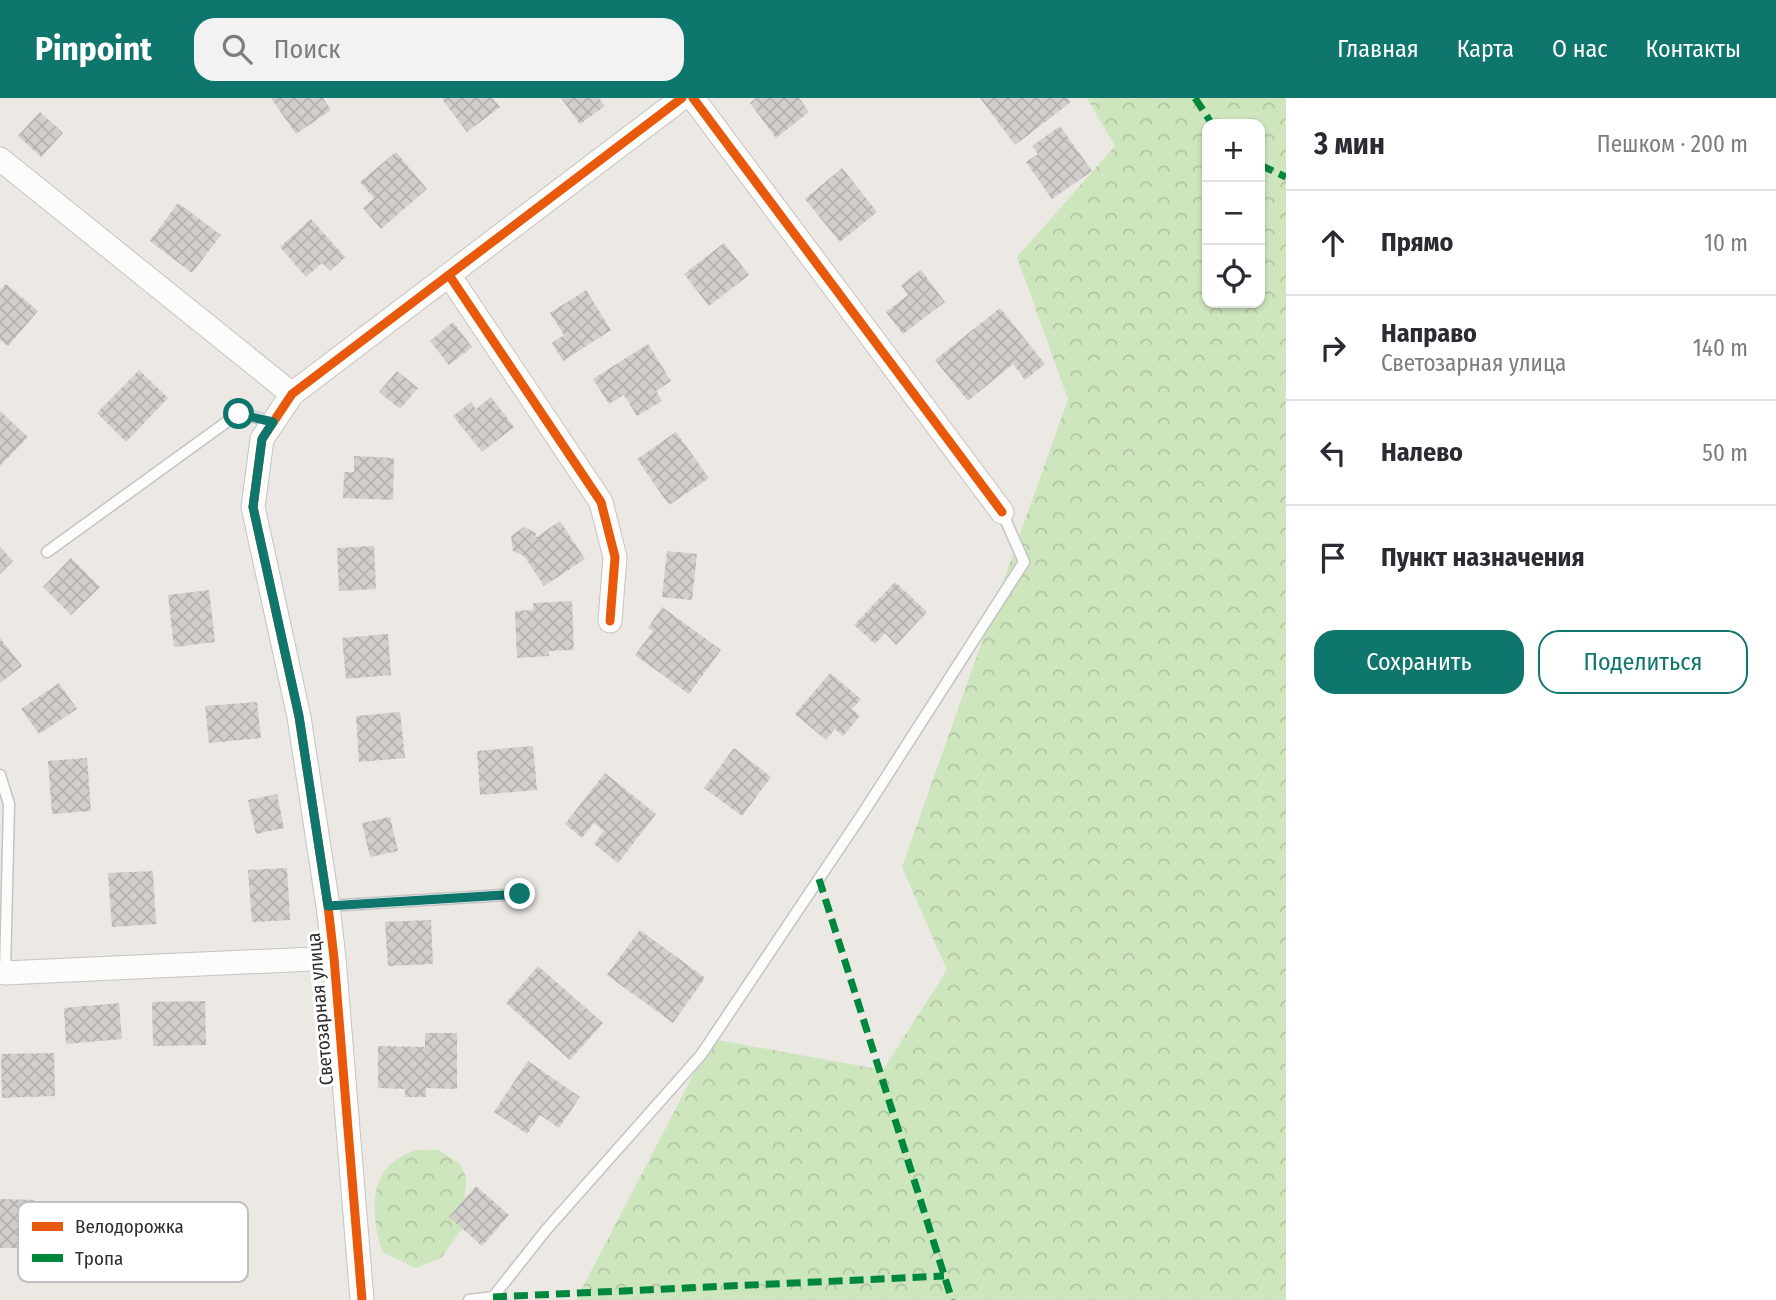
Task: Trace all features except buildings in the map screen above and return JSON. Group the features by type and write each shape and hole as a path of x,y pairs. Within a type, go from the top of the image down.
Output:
{"street":[{"name":"Светозарная улица","path":"362,1300 328,906 299,716 253,507 262,439 292,394 682,98"},
{"path":"693,98 1002,512"},
{"path":"0,159 292,394"},
{"path":"449,275 601,502 615,557 610,621"},
{"path":"3,970 334,958"}],"lane":[{"path":"47,552 239,414 273,422"},
{"path":"469,1300 494,1297 546,1230 701,1055 865,810 1024,562 1002,512"},
{"path":"0,775 9,804 3,970"},
{"path":"328,906 520,894"}],"green space":[{"path":"1087,98 1286,98 1286,1300 576,1300 712,1039 883,1070 947,970 902,867 1068,399 1017,257 1115,146"},
{"path":"439,1150 460,1164 466,1177 464,1226 441,1258 416,1268 382,1252 374,1208 376,1194 386,1169 396,1160 414,1151"}],"marked path":[{"path":"1195,98 1209,119"},
{"path":"1265,167 1286,177"},
{"path":"819,879 952,1300"},
{"path":"493,1297 944,1276"}],"cycle path":[{"path":"362,1300 328,906 299,717 253,507 262,439 292,394 682,98"},
{"path":"693,98 1002,512"},
{"path":"449,275 601,502 615,557 610,621"}],"route":[{"path":"239,414 273,422 262,439 253,507 299,716 328,906 520,894"}]}
